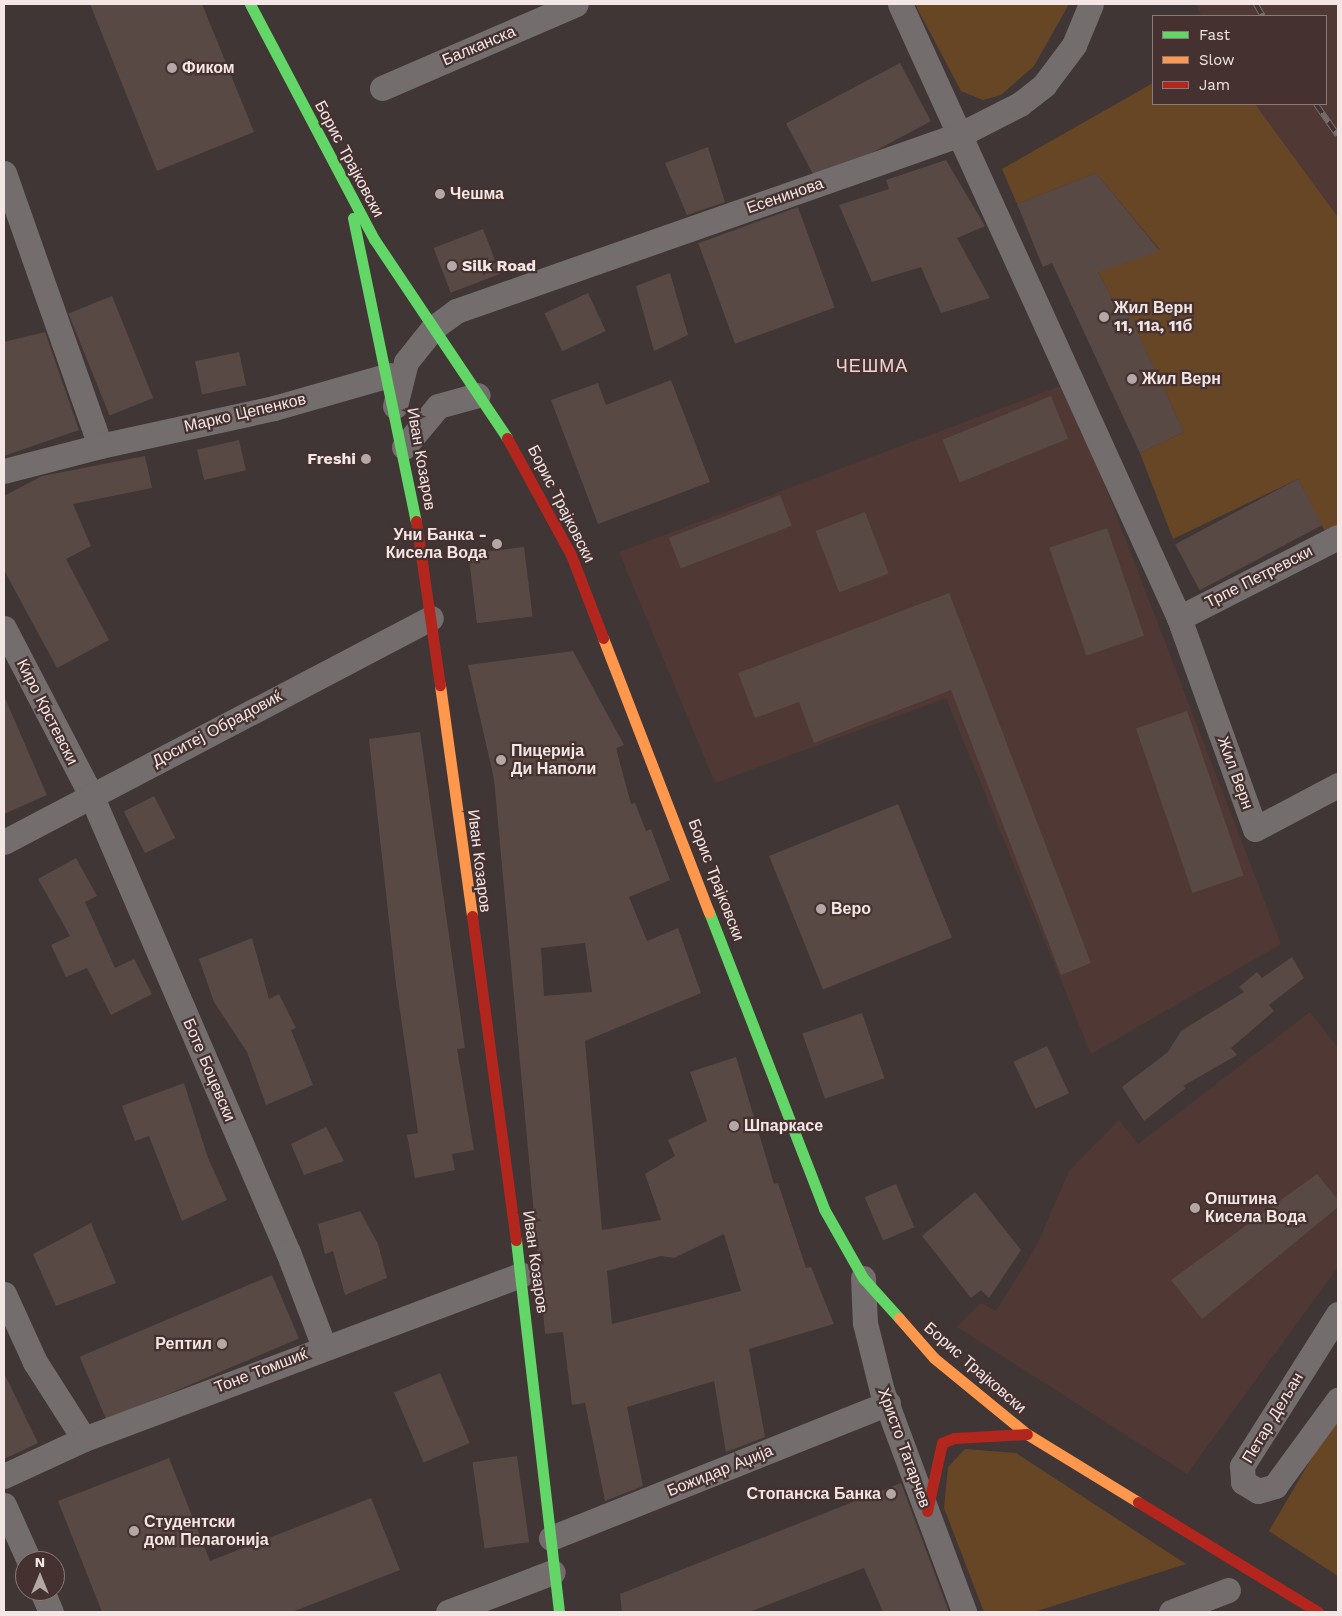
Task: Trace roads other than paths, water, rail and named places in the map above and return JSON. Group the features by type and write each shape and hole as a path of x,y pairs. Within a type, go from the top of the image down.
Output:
{"street":[{"name":"Борис Трајковски","path":"250,4 347,192 433,328 513,446 571,555 824,1209 863,1278 934,1358 1027,1434 1318,1612"},
{"name":"Балканска","path":"382,88 576,4"},
{"name":"Жил Верн","path":"900,4 961,134 1179,618 1255,829 1338,785"},
{"name":"Есенинова","path":"395,406 406,362 433,328 456,311 961,134 1013,108 1044,85 1074,45 1091,4"},
{"path":"4,173 100,446"},
{"name":"Иван Козаров","path":"347,192 404,447 431,618 521,1275 558,1612"},
{"name":"Марко Цепенков","path":"4,471 100,446 274,408 389,375"},
{"path":"404,447 438,406 478,395"},
{"name":"Трпе Петревски","path":"1179,618 1338,537"},
{"name":"Доситеј Обрадовиќ","path":"4,842 431,618"},
{"name":"Киро Крстевски","path":"4,628 91,796"},
{"name":"Боте Боцевски","path":"91,796 288,1252 324,1347"},
{"name":"Тоне Томшиќ","path":"4,1476 84,1439 324,1347 521,1275"},
{"name":"Христо Татарчев","path":"863,1278 865,1323 888,1403 964,1612"},
{"path":"4,1294 35,1362 84,1439"},
{"name":"Петар Дељан","path":"1338,1314 1242,1466 1243,1482 1258,1491 1274,1486 1338,1400"},
{"name":"Божидар Аџија","path":"551,1538 888,1403"},
{"path":"927,1511 942,1444 954,1438 1027,1434"},
{"path":"4,1505 25,1551"},
{"path":"448,1612 553,1572"},
{"path":"1171,1612 1228,1590"}],"railway":[{"path":"1256,4 1262,15"},
{"path":"1317,105 1338,135"}],"place":[{"name":"Фиком","path":"172,68"},
{"name":"Чешма","path":"440,194"},
{"name":"Silk Road","path":"452,266"},
{"name":"Жил Верн 11, 11а, 11б","path":"1104,317"},
{"name":"Жил Верн","path":"1132,379"},
{"name":"Freshi","path":"366,459"},
{"name":"Уни Банка - Кисела Вода","path":"497,544"},
{"name":"Пицерија Ди Наполи","path":"501,760"},
{"name":"Веро","path":"821,909"},
{"name":"Шпаркасе","path":"734,1126"},
{"name":"Општина Кисела Вода","path":"1195,1208"},
{"name":"Рептил","path":"222,1344"},
{"name":"Стопанска Банка","path":"891,1494"},
{"name":"Студентски дом Пелагонија","path":"134,1531"}],"district":[{"name":"ЧЕШМА","path":"872,366"}]}
